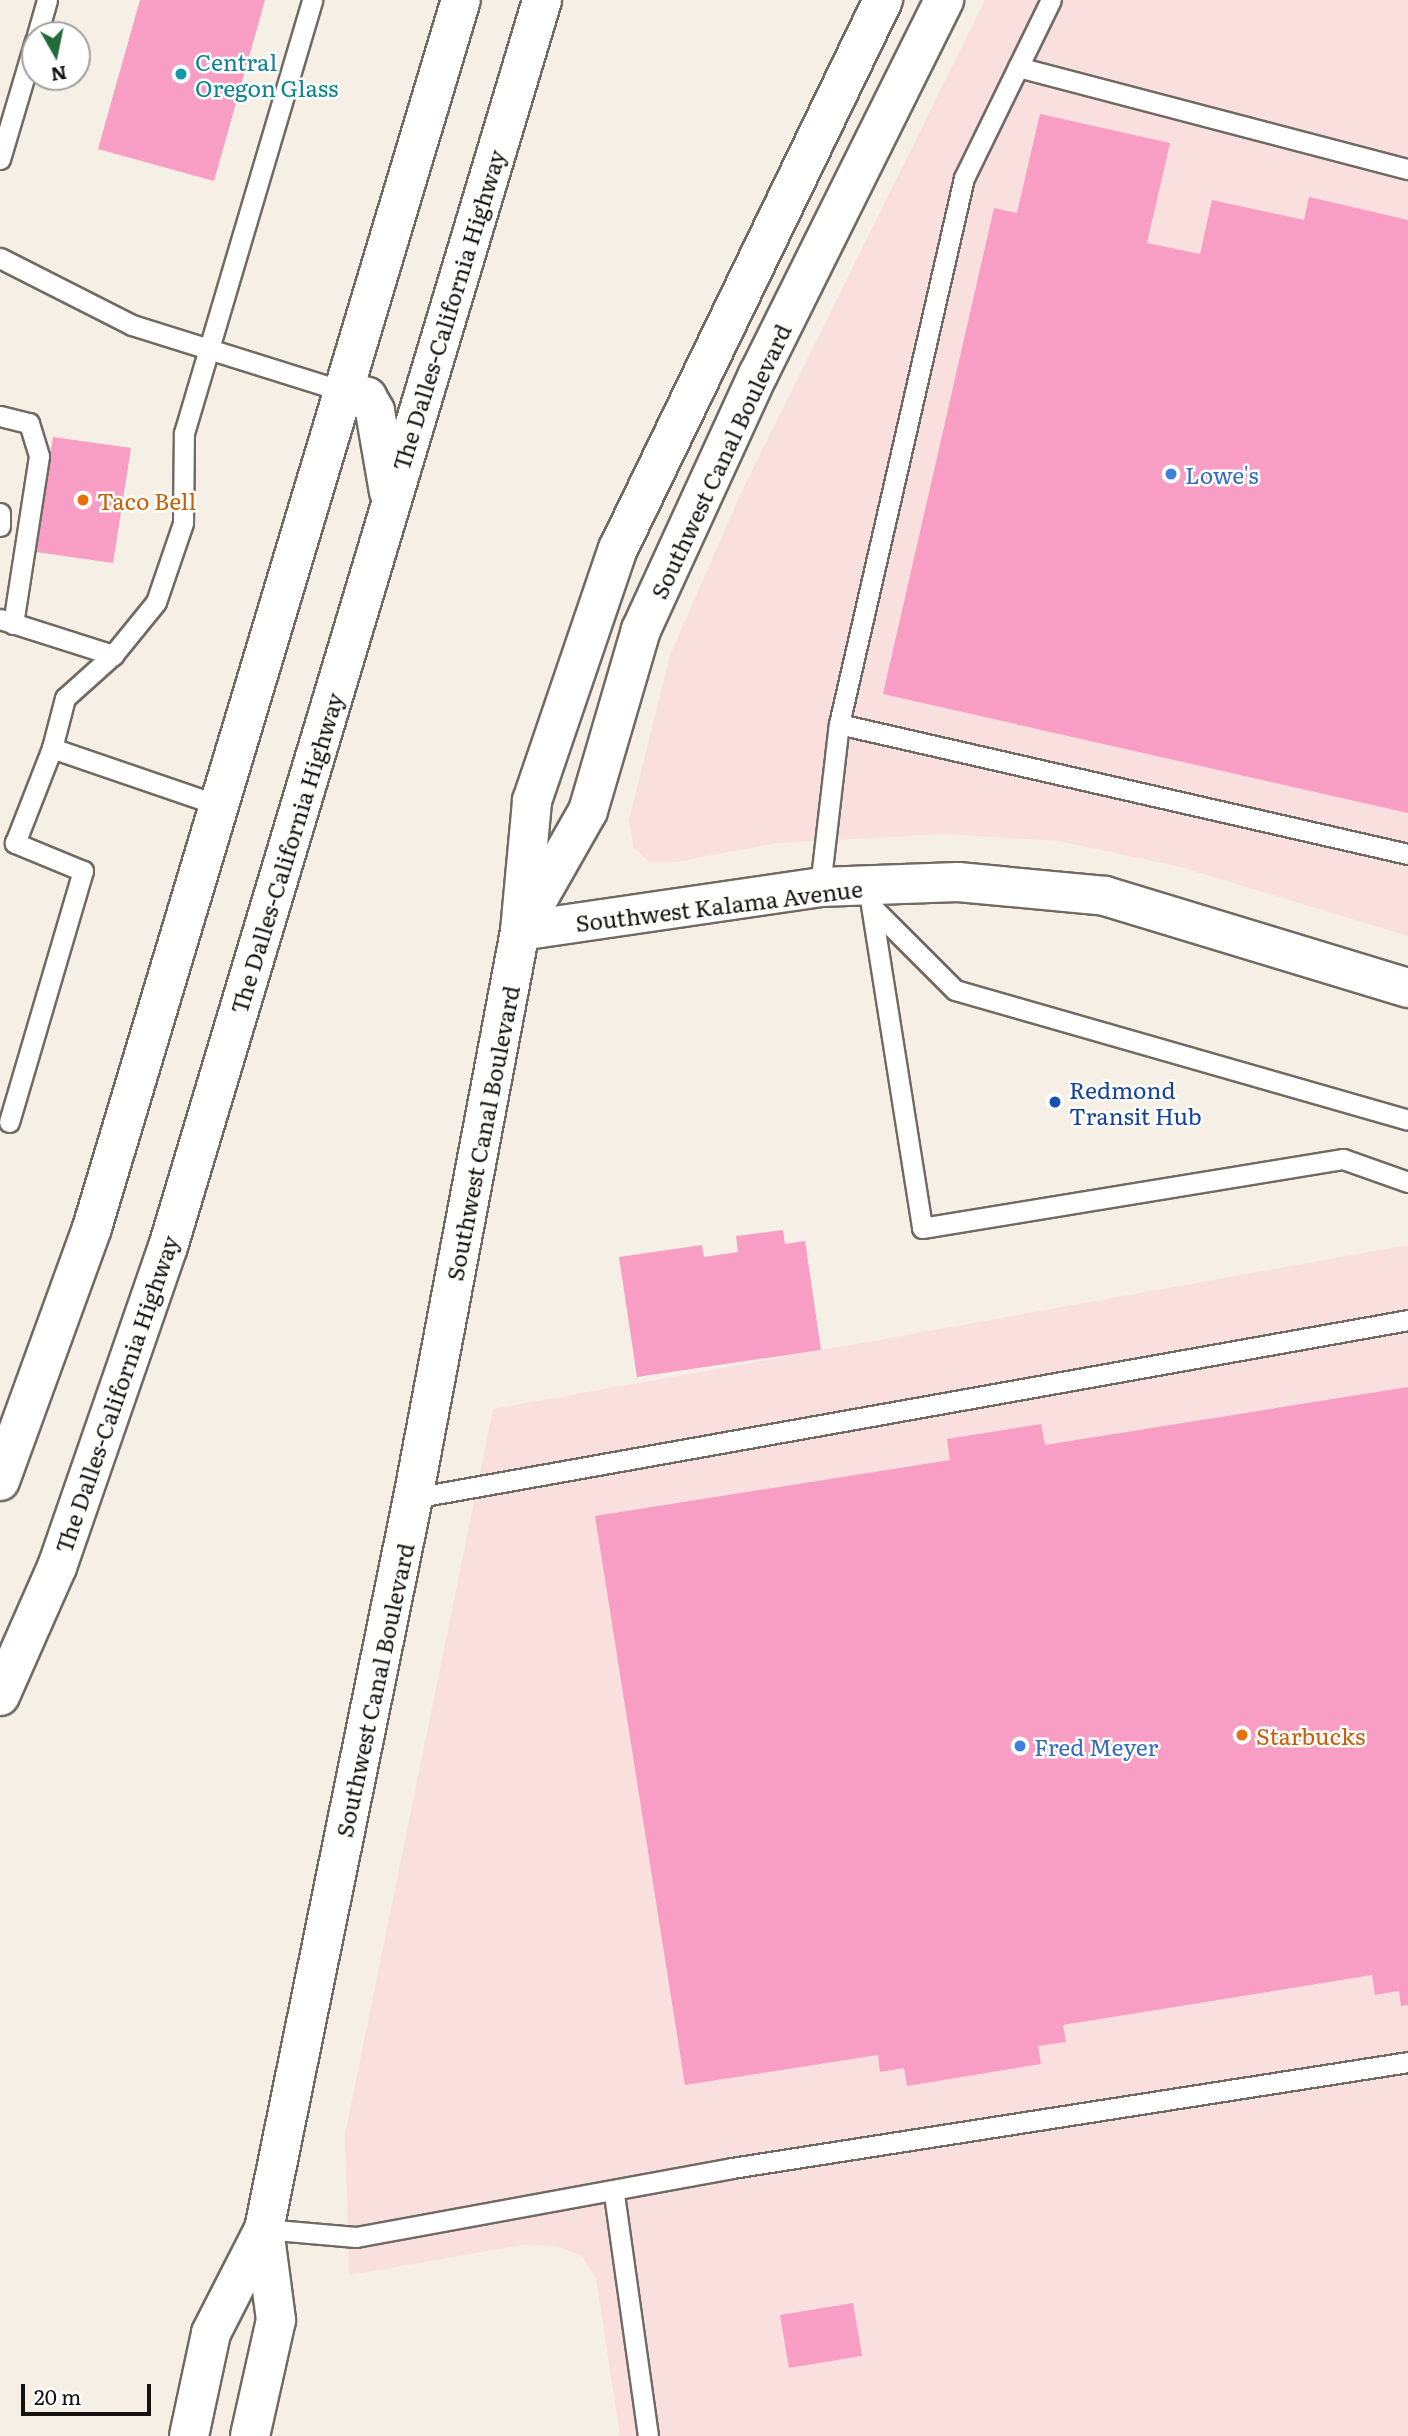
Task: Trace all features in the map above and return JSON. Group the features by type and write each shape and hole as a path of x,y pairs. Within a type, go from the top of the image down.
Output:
{"main road":[{"path":"0,1481 92,1228 221,806 342,391 461,0"},
{"name":"The Dalles-California Highway","path":"0,1696 57,1567 168,1247 542,0"},
{"name":"Southwest Canal Boulevard","path":"189,2436 211,2333 264,2229 413,1498 520,931 532,801 590,618 712,347 883,0"},
{"name":"Southwest Canal Boulevard","path":"520,931 587,811 647,617 758,375 944,0"},
{"path":"342,391 367,397 375,411 390,501"},
{"name":"Southwest Kalama Avenue","path":"520,931 820,887 870,896 958,882 1105,896 1408,988"},
{"path":"250,2436 276,2320 264,2229"}],"lane":[{"path":"41,21 47,0"},
{"path":"9,1122 83,871 7,842 52,748 65,698 113,655 156,602 183,523 184,433 312,0"},
{"path":"820,887 839,723 964,178 1051,0"},
{"path":"1018,67 1407,166"},
{"path":"0,159 21,88"},
{"path":"0,258 132,325 342,391"},
{"path":"0,416 29,423 39,456 7,621 113,655"},
{"path":"0,513 0,526"},
{"path":"839,723 1408,855"},
{"path":"52,748 221,806"},
{"path":"870,896 956,990 1408,1120"},
{"path":"870,896 922,1228 1342,1159 1408,1182"},
{"path":"413,1498 1408,1320"},
{"path":"264,2229 356,2237 614,2194 733,2168 1408,2062"},
{"path":"614,2194 648,2436"}],"shaded area":[{"path":"985,0 1408,0 1408,936 1180,867 1059,841 944,834 778,843 676,862 649,862 634,848 629,820 670,655 740,495"},
{"path":"1408,1245 1408,2436 620,2436 596,2278 582,2256 557,2246 523,2245 349,2275 345,2134 493,1409"}],"building":[{"name":"Central Oregon Glass","path":"140,0 265,0 214,181 98,149"},
{"name":"Lowe's","path":"1040,114 1170,143 1147,243 1200,254 1212,200 1304,220 1309,197 1408,220 1408,813 883,694 994,208 1017,213"},
{"name":"Taco Bell","path":"53,437 131,448 113,563 36,552"},
{"path":"783,1230 785,1244 805,1241 821,1350 637,1377 619,1257 702,1245 704,1257 738,1252 736,1236"},
{"name":"Fred Meyer","path":"1408,1387 1408,2005 1401,2006 1399,1991 1375,1995 1372,1975 1063,2025 1066,2042 1038,2046 1041,2064 907,2086 904,2068 880,2072 878,2055 685,2085 595,1516 950,1460 947,1439 1041,1424 1045,1445"},
{"path":"853,2303 862,2356 789,2368 780,2315"}],"place":[{"name":"Central Oregon Glass","path":"181,74"},
{"name":"Lowe's","path":"1171,474"},
{"name":"Taco Bell","path":"83,500"},
{"name":"Redmond Transit Hub","path":"1055,1102"},
{"name":"Starbucks","path":"1242,1735"},
{"name":"Fred Meyer","path":"1020,1746"}]}
